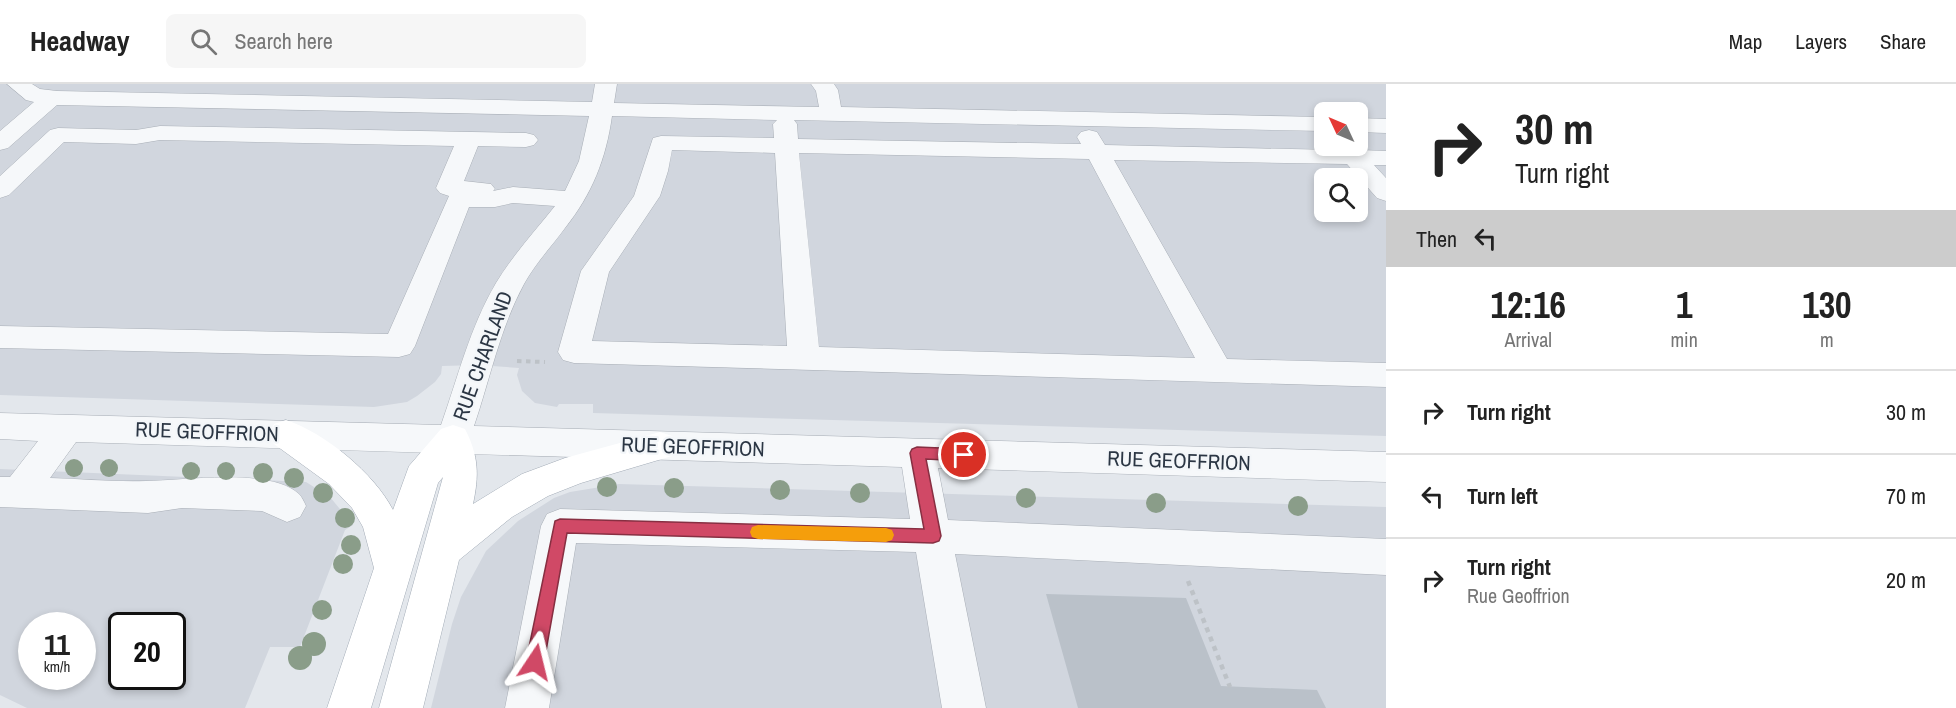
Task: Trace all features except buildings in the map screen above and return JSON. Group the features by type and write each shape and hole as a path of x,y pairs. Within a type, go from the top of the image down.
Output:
{"main road":[{"path":"286,434 335,467 365,497 383,528 393,568"},
{"path":"401,708 461,478 453,439"},
{"path":"349,708 422,477 453,439"},
{"path":"444,549 491,511 536,485 579,469 660,446"}],"street":[{"path":"18,84 34,95 51,98 1314,125"},
{"path":"117,136 128,125 127,110 152,84"},
{"path":"239,135 297,84"},
{"path":"397,106 409,84"},
{"path":"514,108 523,84"},
{"name":"RUE CHARLAND","path":"453,439 493,321 509,286 532,250 573,199 589,164 603,110 606,84"},
{"path":"821,84 827,90 824,114"},
{"path":"0,143 51,98"},
{"path":"420,138 435,107"},
{"path":"784,113 804,359"},
{"path":"1079,120 1218,371"},
{"path":"1368,125 1386,126"},
{"path":"0,190 58,135 136,137 160,133 526,140"},
{"path":"469,139 449,188 496,189 513,195 573,199"},
{"path":"1314,152 1097,152 661,143 656,171 647,195 594,271 574,352 1386,375"},
{"path":"1368,155 1386,158"},
{"path":"1352,156 1386,193"},
{"path":"0,338 399,346 459,200 495,199 513,195"},
{"name":"RUE GEOFFRION","path":"0,426 1386,467"},
{"path":"10,493 67,428"},
{"path":"917,453 964,708"},
{"path":"10,493 148,497 182,493 262,495 287,506"},
{"path":"527,708 560,526 933,536 1386,556"}],"path":[{"path":"1193,594 1230,687"}],"shaded area":[{"path":"0,84 1386,84 1386,436 593,413 593,404 559,404 557,407 535,403 522,391 517,375 519,368 478,365 442,366 441,374 435,382 417,396 407,402 374,407 0,395"},
{"path":"0,469 306,482 330,497 353,525 345,530 300,647 270,647 245,708 27,708 0,695"},
{"path":"619,484 1386,507 1386,708 431,708 461,597 486,551 518,521 554,498 570,492"}],"slow traffic":[{"path":"758,532 886,535"}],"route":[{"path":"535,662 560,526 933,536 917,453 964,455"}]}
